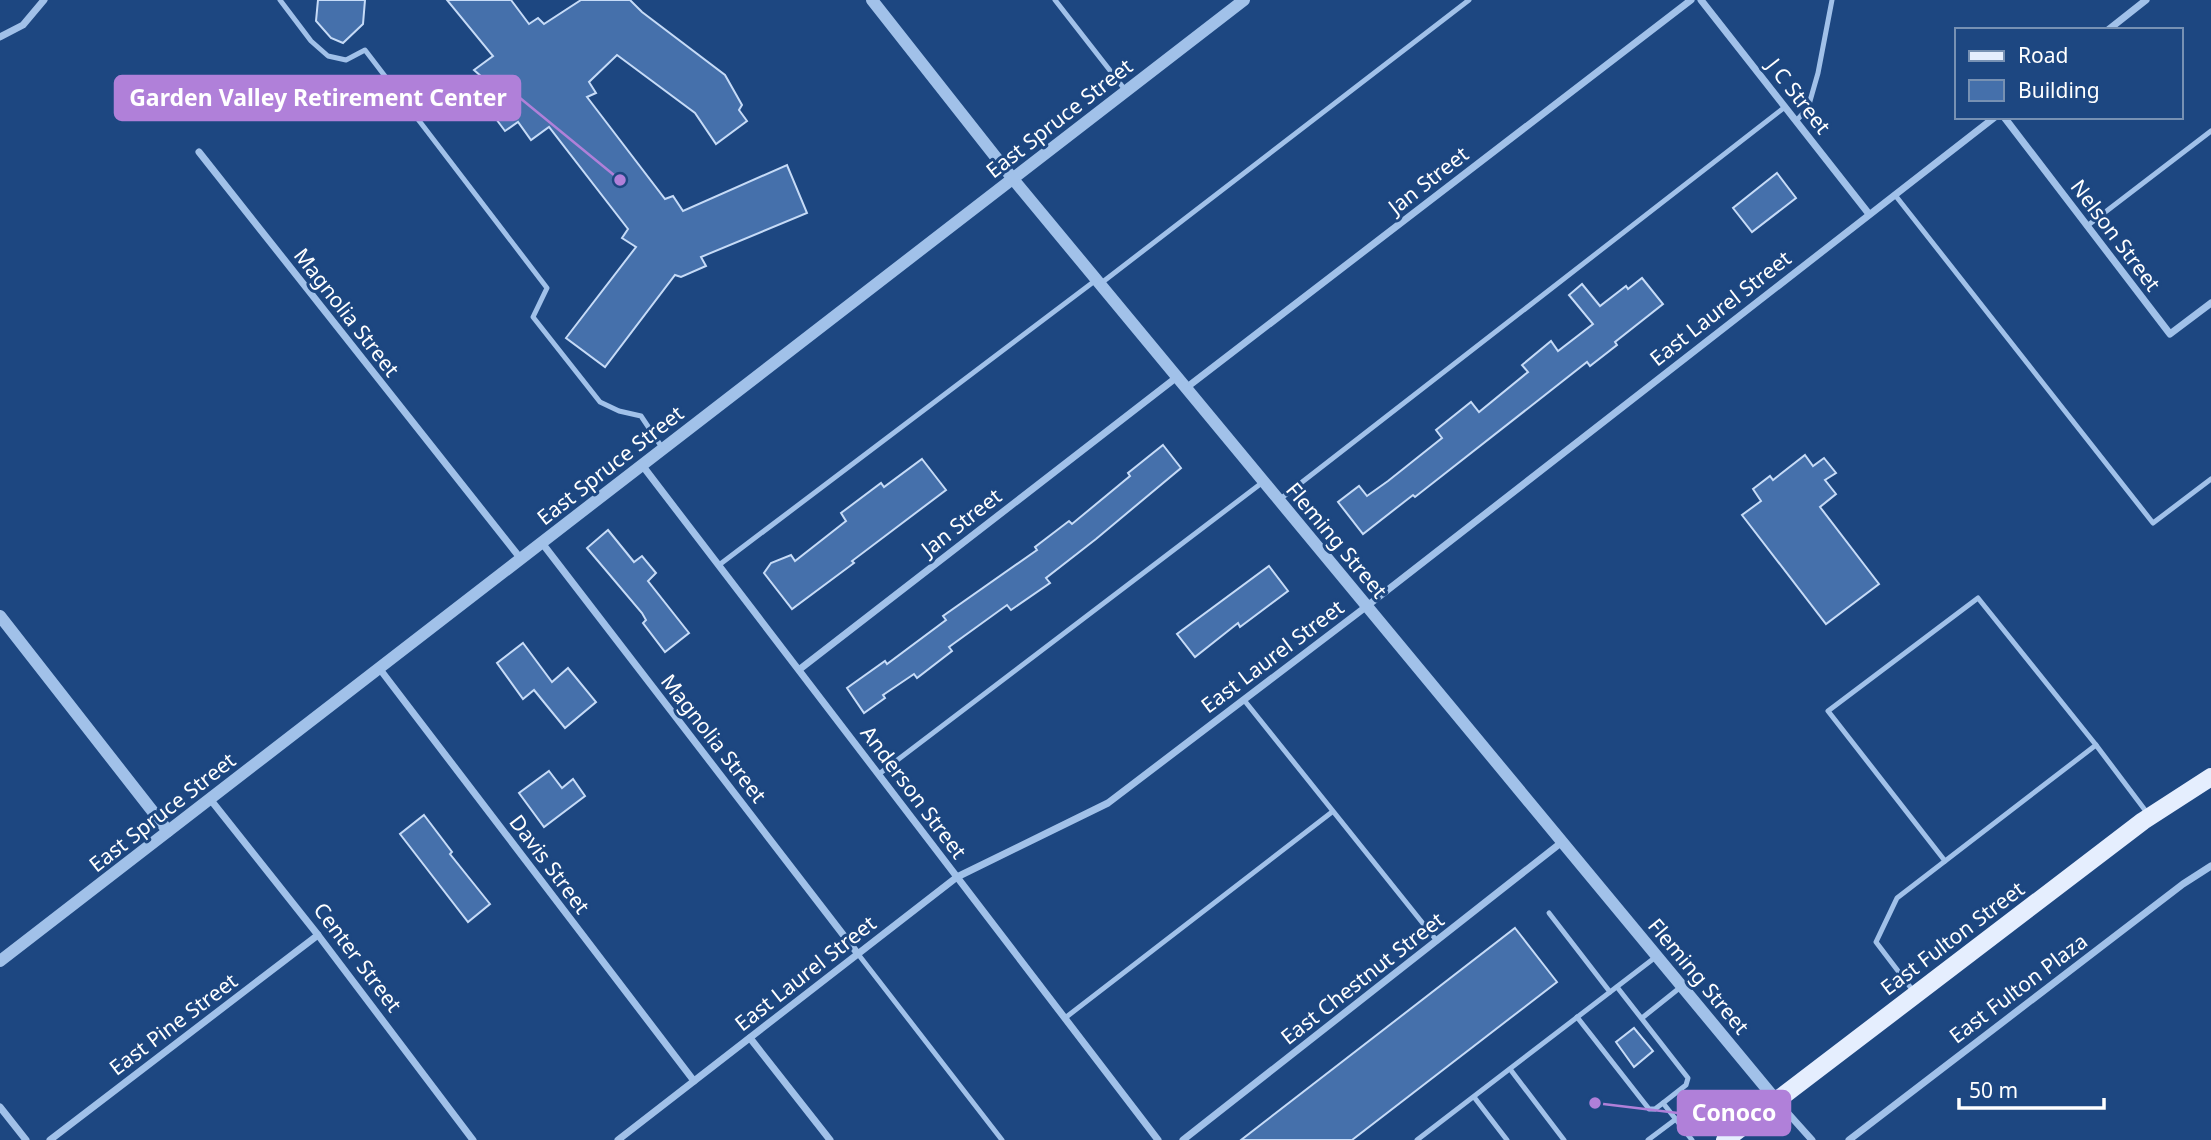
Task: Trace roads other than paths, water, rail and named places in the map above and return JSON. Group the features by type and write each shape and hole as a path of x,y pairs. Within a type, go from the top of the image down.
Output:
{"main road":[{"name":"East Fulton Street","path":"1725,1140 2150,817 2211,777"}],"street":[{"path":"0,37 23,25 44,0"},
{"name":"Fleming Street","path":"872,0 1013,179 1776,1100"},
{"name":"East Spruce Street","path":"0,961 1244,0"},
{"name":"Jan Street","path":"1186,388 1691,0"},
{"name":"J C Street","path":"1701,0 1869,214"},
{"path":"2111,28 2146,0"},
{"name":"East Laurel Street","path":"618,1140 957,877 1108,803 1367,606 1992,119"},
{"name":"Nelson Street","path":"2006,119 2170,334 2211,303"},
{"name":"Magnolia Street","path":"199,152 520,559"},
{"name":"Jan Street","path":"800,669 1177,377"},
{"name":"Anderson Street","path":"642,466 1158,1140"},
{"name":"Magnolia Street","path":"542,543 858,954"},
{"path":"0,616 168,831"},
{"name":"Davis Street","path":"379,668 694,1081"},
{"name":"Center Street","path":"210,799 318,935 473,1140"},
{"name":"East Chestnut Street","path":"1183,1140 1562,842"},
{"name":"East Fulton Plaza","path":"1849,1140 2183,884 2211,866"},
{"name":"East Pine Street","path":"50,1140 318,935"},
{"path":"750,1038 830,1140"},
{"path":"1776,1100 1812,1140"},
{"path":"0,1107 26,1140"}],"lane":[{"path":"280,0 311,41 328,55 346,60 365,50 547,288 533,317 600,402 619,411 641,416 663,449"},
{"path":"1055,0 1126,91"},
{"path":"719,565 1469,0"},
{"path":"1796,121 1808,108 1818,73 1832,0"},
{"path":"1279,500 1785,107"},
{"path":"2087,226 2211,131"},
{"path":"1895,195 2153,523 2211,479"},
{"path":"879,774 1264,482"},
{"path":"1945,861 1828,711 1979,598 2150,817"},
{"path":"1244,700 1437,941"},
{"path":"1916,994 1876,942 1897,898 2096,745"},
{"path":"1065,1018 1332,812"},
{"path":"1549,913 1610,992"},
{"path":"858,954 1002,1140"},
{"path":"1417,1140 1657,956"},
{"path":"1642,1018 1682,986"},
{"path":"1577,1017 1649,1109 1655,1109 1663,1103 1686,1085 1688,1078 1617,987"},
{"path":"1510,1069 1564,1140"},
{"path":"1474,1097 1507,1140"},
{"path":"1663,1103 1692,1140"},
{"path":"1648,1140 1676,1119"}],"place":[{"name":"Garden Valley Retirement Center","path":"620,180"},
{"name":"Conoco","path":"1595,1103"}]}
